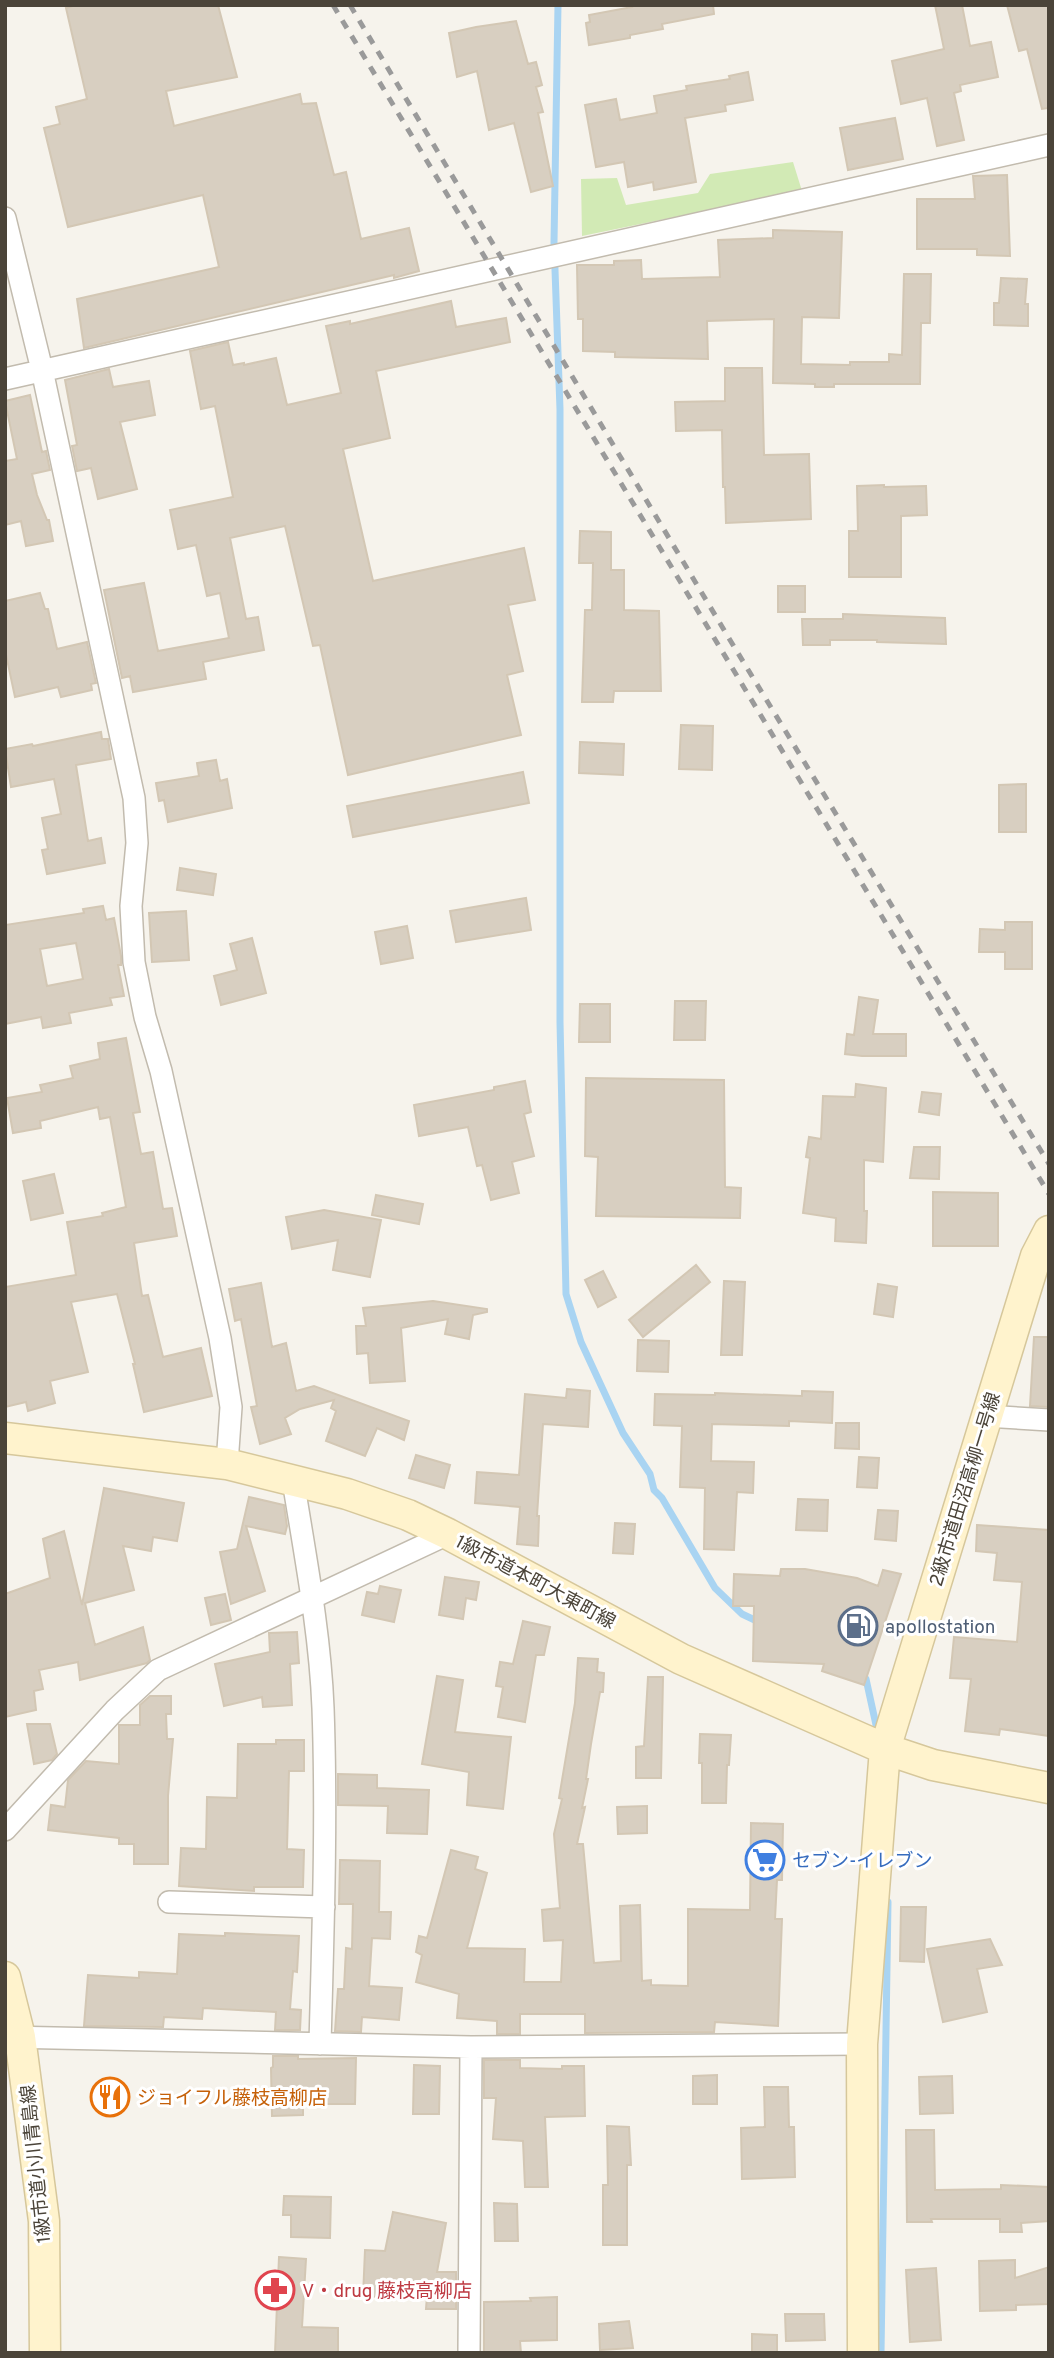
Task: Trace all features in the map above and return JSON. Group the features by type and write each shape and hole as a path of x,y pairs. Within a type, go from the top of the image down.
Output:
{"street":[{"path":"5,379 1049,145"},
{"path":"5,218 42,370 134,798 137,843 131,906 134,962 220,1338 232,1407 227,1464"},
{"name":"2級市道田沼高柳一号線","path":"863,2353 862,2044 886,1749 985,1416 1036,1256 1049,1231"},
{"path":"985,1416 1049,1420"},
{"name":"1級市道本町大東町線","path":"5,1438 227,1464 347,1494 408,1515 681,1659 886,1749 933,1765 1049,1788"},
{"path":"293,1480 311,1598 323,1706 324,1907 320,2044"},
{"path":"5,1830 115,1710 158,1670 448,1534"},
{"path":"169,1902 324,1907"},
{"name":"1級市道小川青島線","path":"5,1978 44,2221 45,2353"},
{"path":"13,2037 471,2047 862,2044"},
{"path":"469,2353 471,2047"}],"green space":[{"path":"793,162 802,191 582,236 581,179 617,178 626,205 698,193 710,174"}],"building":[{"path":"76,5 218,5 237,77 166,91 174,126 300,94 302,104 316,103 334,175 346,172 361,239 409,228 419,271 84,348 77,299 219,267 203,195 68,227 44,128 60,124 56,107 87,99 66,8"},
{"path":"631,5 713,5 714,14 662,24 663,29 630,35 630,38 589,45 586,23 590,22 589,15 632,7"},
{"path":"935,5 962,5 970,46 991,42 998,77 960,85 961,91 954,93 964,140 937,146 927,98 901,104 892,61 944,49"},
{"path":"1007,5 1049,5 1049,108 1042,109 1027,49 1019,51"},
{"path":"516,21 528,64 536,62 542,85 536,87 543,112 538,113 553,186 531,192 514,123 489,130 477,71 457,77 449,33"},
{"path":"748,72 753,100 725,105 726,111 685,118 696,182 654,190 653,182 628,187 624,162 596,167 585,105 616,99 620,120 657,113 654,96 687,90 686,86 730,79 729,76"},
{"path":"895,118 903,159 848,170 840,128"},
{"path":"1007,175 1010,256 977,255 977,249 917,249 917,199 975,199 973,176"},
{"path":"773,230 842,232 839,318 802,317 801,364 850,365 850,362 889,362 889,354 902,355 904,274 931,274 930,323 921,323 920,384 834,384 834,387 815,387 815,384 773,383 774,319 707,321 708,359 615,357 615,352 583,351 583,319 578,319 577,265 614,265 614,261 641,260 642,279 720,277 718,240 773,238"},
{"path":"1001,278 1027,279 1025,304 1028,304 1028,326 994,325 994,303 999,303"},
{"path":"451,301 456,327 506,318 510,342 376,371 390,438 343,449 373,581 524,548 535,600 508,605 523,671 507,675 521,735 348,775 320,645 313,646 285,526 230,538 246,619 258,617 264,650 203,662 206,679 133,692 130,676 122,678 104,590 144,583 158,651 229,638 220,593 207,596 196,545 178,549 170,510 233,497 215,406 201,409 190,351 228,342 233,365 276,358 287,405 341,393 326,326 350,321 350,324"},
{"path":"725,368 762,368 764,455 809,454 811,519 726,523 722,430 676,431 675,402 725,401"},
{"path":"109,369 113,387 149,381 155,415 120,422 137,489 98,499 91,468 77,471 72,446 77,445 65,380"},
{"path":"30,395 42,452 46,451 50,470 32,474 37,495 49,520 53,541 26,546 21,521 5,525 5,461 17,459 5,401"},
{"path":"857,486 926,486 927,515 901,516 901,577 849,577 849,531 858,531"},
{"path":"580,531 611,532 611,570 624,570 624,610 659,611 661,691 614,691 613,702 582,702 585,610 592,610 593,563 579,563"},
{"path":"778,586 805,586 805,612 778,612"},
{"path":"40,593 45,609 48,609 57,649 87,642 96,683 91,684 92,690 61,697 58,687 15,697 5,650 5,601"},
{"path":"843,614 945,618 946,644 830,640 830,645 803,645 802,619 843,619"},
{"path":"681,725 713,726 712,770 679,769"},
{"path":"101,732 102,739 108,739 111,759 76,765 88,841 101,838 105,863 47,874 42,850 48,849 42,818 61,814 54,779 11,787 5,749"},
{"path":"580,742 624,744 623,775 579,773"},
{"path":"216,760 220,781 227,779 232,808 168,822 164,800 159,801 156,783 199,776 197,763"},
{"path":"523,772 529,803 353,837 347,806"},
{"path":"1026,784 1026,832 999,832 999,785"},
{"path":"180,868 216,874 213,895 177,890"},
{"path":"526,898 531,930 456,942 450,911"},
{"path":"103,906 106,920 114,918 121,956 121,965 118,965 124,996 110,998 112,1005 69,1013 71,1023 43,1028 41,1017 5,1024 5,925 84,913 83,909","holes":["76,943 83,979 47,986 40,949"]},
{"path":"186,911 189,960 152,962 149,913"},
{"path":"1005,922 1032,922 1032,969 1005,969 1005,952 979,952 980,929 1005,930"},
{"path":"407,926 413,958 381,964 375,932"},
{"path":"252,938 266,993 221,1005 214,976 237,970 230,944"},
{"path":"859,997 878,1000 873,1034 906,1034 906,1056 845,1054 847,1034 854,1035"},
{"path":"675,1001 706,1001 705,1040 674,1040"},
{"path":"580,1004 610,1004 610,1042 579,1042"},
{"path":"126,1038 140,1112 133,1113 141,1154 153,1152 163,1209 172,1208 177,1236 134,1243 142,1296 148,1295 163,1357 201,1348 212,1396 144,1412 117,1294 71,1302 88,1372 50,1381 55,1403 28,1411 26,1402 5,1407 5,1287 76,1275 67,1222 103,1216 102,1213 126,1207 110,1117 100,1119 98,1107 40,1121 41,1128 13,1133 7,1098 42,1092 40,1085 73,1078 70,1066 100,1059 98,1043"},
{"path":"586,1078 724,1080 725,1187 741,1188 740,1218 596,1216 598,1157 585,1156"},
{"path":"525,1081 531,1112 524,1114 534,1156 512,1162 519,1193 491,1200 482,1165 477,1166 468,1127 419,1136 414,1105 494,1090 494,1087"},
{"path":"856,1084 886,1088 883,1162 864,1160 866,1243 835,1241 836,1218 803,1213 810,1158 806,1157 809,1137 821,1139 823,1096 855,1097"},
{"path":"922,1092 941,1094 939,1115 919,1112"},
{"path":"914,1147 940,1147 939,1179 910,1178"},
{"path":"54,1174 63,1213 31,1220 23,1181"},
{"path":"933,1192 998,1193 998,1246 933,1246"},
{"path":"376,1195 423,1204 419,1224 372,1215"},
{"path":"324,1210 381,1220 370,1277 333,1270 338,1240 292,1249 286,1217"},
{"path":"696,1265 710,1282 643,1337 629,1320"},
{"path":"603,1271 616,1297 598,1307 585,1280"},
{"path":"724,1281 745,1282 742,1355 721,1355"},
{"path":"261,1283 272,1347 286,1343 296,1391 314,1386 409,1421 404,1440 377,1428 365,1456 326,1441 336,1411 331,1408 334,1400 300,1409 285,1418 291,1434 260,1444 251,1407 257,1406 241,1319 235,1321 229,1289"},
{"path":"878,1284 897,1287 893,1317 874,1314"},
{"path":"433,1301 487,1309 487,1312 473,1315 469,1339 445,1334 448,1319 401,1328 405,1381 370,1383 368,1353 357,1354 356,1326 366,1326 363,1308"},
{"path":"1034,1337 1049,1337 1049,1407 1030,1406"},
{"path":"638,1340 669,1341 668,1372 637,1371"},
{"path":"567,1389 590,1391 588,1427 543,1424 537,1516 538,1546 517,1544 520,1507 475,1503 477,1472 519,1475 525,1394 566,1398"},
{"path":"802,1391 833,1392 832,1423 789,1421 789,1426 712,1424 711,1461 754,1462 753,1493 737,1492 734,1550 704,1549 705,1488 680,1487 682,1426 654,1425 655,1394 802,1396"},
{"path":"836,1423 859,1423 859,1449 835,1448"},
{"path":"416,1455 450,1465 444,1488 409,1478"},
{"path":"859,1457 879,1458 877,1488 857,1487"},
{"path":"104,1488 184,1503 177,1541 153,1537 151,1551 123,1546 134,1590 85,1603 95,1645 143,1627 150,1660 80,1680 78,1662 39,1670 43,1689 34,1691 36,1710 5,1717 5,1594 50,1578 43,1539 64,1531 82,1605"},
{"path":"249,1497 284,1505 287,1526 285,1534 246,1526 265,1591 231,1604 220,1552 237,1549"},
{"path":"798,1499 828,1500 827,1531 796,1530"},
{"path":"878,1510 898,1511 896,1541 875,1539"},
{"path":"615,1523 635,1524 633,1554 613,1553"},
{"path":"977,1525 1049,1530 1049,1736 1000,1729 999,1735 965,1731 971,1679 950,1678 954,1637 1017,1642 1022,1582 994,1580 997,1553 976,1551"},
{"path":"781,1569 805,1569 857,1578 878,1586 883,1570 901,1574 864,1685 822,1671 824,1664 753,1661 754,1606 733,1606 734,1574 780,1576"},
{"path":"445,1577 479,1582 476,1600 466,1598 463,1619 439,1615"},
{"path":"380,1586 401,1590 394,1622 362,1615 367,1592 378,1594"},
{"path":"225,1594 231,1620 211,1625 205,1598"},
{"path":"523,1621 550,1627 544,1655 536,1655 525,1722 498,1717 503,1687 496,1686 500,1662 513,1664"},
{"path":"297,1632 299,1663 290,1664 292,1705 263,1707 262,1697 224,1706 215,1664 270,1652 269,1633"},
{"path":"578,1658 598,1659 597,1672 604,1673 582,1808 585,1807 577,1844 583,1844 594,1963 621,1961 620,1906 640,1905 642,1981 651,1980 651,1985 688,1986 688,1909 750,1910 751,1823 783,1824 782,1880 777,1880 775,1919 782,1919 778,2026 715,2022 714,2032 585,2033 585,2014 520,2014 520,2034 497,2034 497,2021 457,2018 459,1994 416,1982 422,1955 416,1952 419,1936 427,1938 451,1850 478,1857 475,1869 487,1873 467,1948 525,1949 524,1982 561,1982 563,1940 544,1941 542,1910 560,1908 554,1834 562,1799 559,1798 575,1703"},
{"path":"437,1676 463,1680 455,1732 511,1737 503,1809 467,1805 469,1772 422,1764"},
{"path":"648,1677 663,1677 661,1778 636,1778 636,1747 644,1746"},
{"path":"150,1696 171,1696 171,1714 166,1714 167,1739 173,1739 168,1796 168,1864 134,1864 134,1844 119,1844 119,1838 48,1830 51,1805 65,1807 68,1780 86,1761 119,1764 119,1725 140,1725 140,1705"},
{"path":"27,1724 50,1724 57,1754 52,1760 34,1764"},
{"path":"700,1734 731,1735 726,1803 702,1803"},
{"path":"276,1740 304,1740 304,1771 289,1771 287,1849 304,1850 303,1887 254,1887 254,1891 179,1886 181,1848 206,1849 207,1797 237,1798 238,1744 276,1744"},
{"path":"338,1774 377,1775 377,1788 429,1790 427,1834 387,1833 388,1806 338,1805"},
{"path":"647,1806 647,1833 618,1834 617,1807"},
{"path":"340,1860 380,1861 379,1912 391,1912 390,1939 372,1938 369,1986 402,1988 399,2020 362,2017 361,2032 335,2031 338,1989 344,1989 346,1948 352,1949 353,1904 339,1904"},
{"path":"901,1907 926,1907 924,1962 900,1961"},
{"path":"225,1933 299,1936 297,1972 293,1971 290,2009 301,2010 300,2030 275,2030 276,2012 203,2008 202,2019 164,2017 163,2027 84,2026 88,1975 139,1978 139,1972 177,1974 179,1934 225,1936"},
{"path":"990,1939 1002,1965 977,1969 987,2012 943,2022 927,1949"},
{"path":"273,2056 298,2056 298,2059 356,2058 355,2104 303,2104 303,2115 272,2116"},
{"path":"484,2060 520,2060 520,2068 562,2069 562,2066 584,2066 585,2116 545,2117 548,2187 525,2187 523,2141 493,2139 496,2098 484,2098"},
{"path":"414,2065 440,2066 439,2114 413,2114"},
{"path":"717,2075 717,2104 693,2104 693,2076"},
{"path":"952,2076 953,2113 920,2114 919,2077"},
{"path":"764,2087 788,2087 789,2127 794,2127 795,2177 742,2179 741,2128 765,2127"},
{"path":"607,2126 629,2127 631,2165 627,2165 627,2245 603,2245 603,2185 608,2185"},
{"path":"906,2130 934,2130 935,2190 1001,2189 1001,2185 1049,2187 1049,2221 1021,2223 1022,2232 1000,2232 1000,2219 931,2219 932,2222 907,2222"},
{"path":"284,2196 331,2197 330,2238 291,2237 291,2215 283,2215"},
{"path":"494,2203 517,2204 518,2241 495,2241"},
{"path":"393,2212 446,2223 437,2272 456,2272 456,2309 426,2309 427,2296 363,2297 365,2250 385,2251"},
{"path":"279,2257 306,2259 302,2327 338,2328 338,2353 275,2353"},
{"path":"1015,2260 1015,2278 1049,2267 1049,2304 1016,2305 1016,2310 980,2311 979,2261"},
{"path":"936,2268 941,2340 910,2342 906,2270"},
{"path":"557,2297 557,2340 520,2341 521,2353 484,2353 484,2302 531,2301 530,2298"},
{"path":"785,2314 824,2314 825,2340 786,2341"},
{"path":"629,2321 633,2348 600,2350 599,2324"},
{"path":"752,2334 777,2335 777,2353 752,2353"}],"waterway":[{"path":"558,5 554,242 560,409 560,1022 566,1294 581,1342 623,1433 650,1474 654,1490 662,1498 715,1588 742,1614 761,1623"},
{"path":"859,1673 866,1679 878,1734"},
{"path":"881,2353 888,1902"}],"railway":[{"path":"333,5 1049,1194"},
{"path":"350,5 730,640 1049,1164"}],"place":[{"name":"apollostation","path":"858,1626"},
{"name":"セブン-イレブン","path":"765,1860"},
{"name":"ジョイフル藤枝高柳店","path":"110,2097"},
{"name":"V・drug 藤枝高柳店","path":"275,2290"}]}
